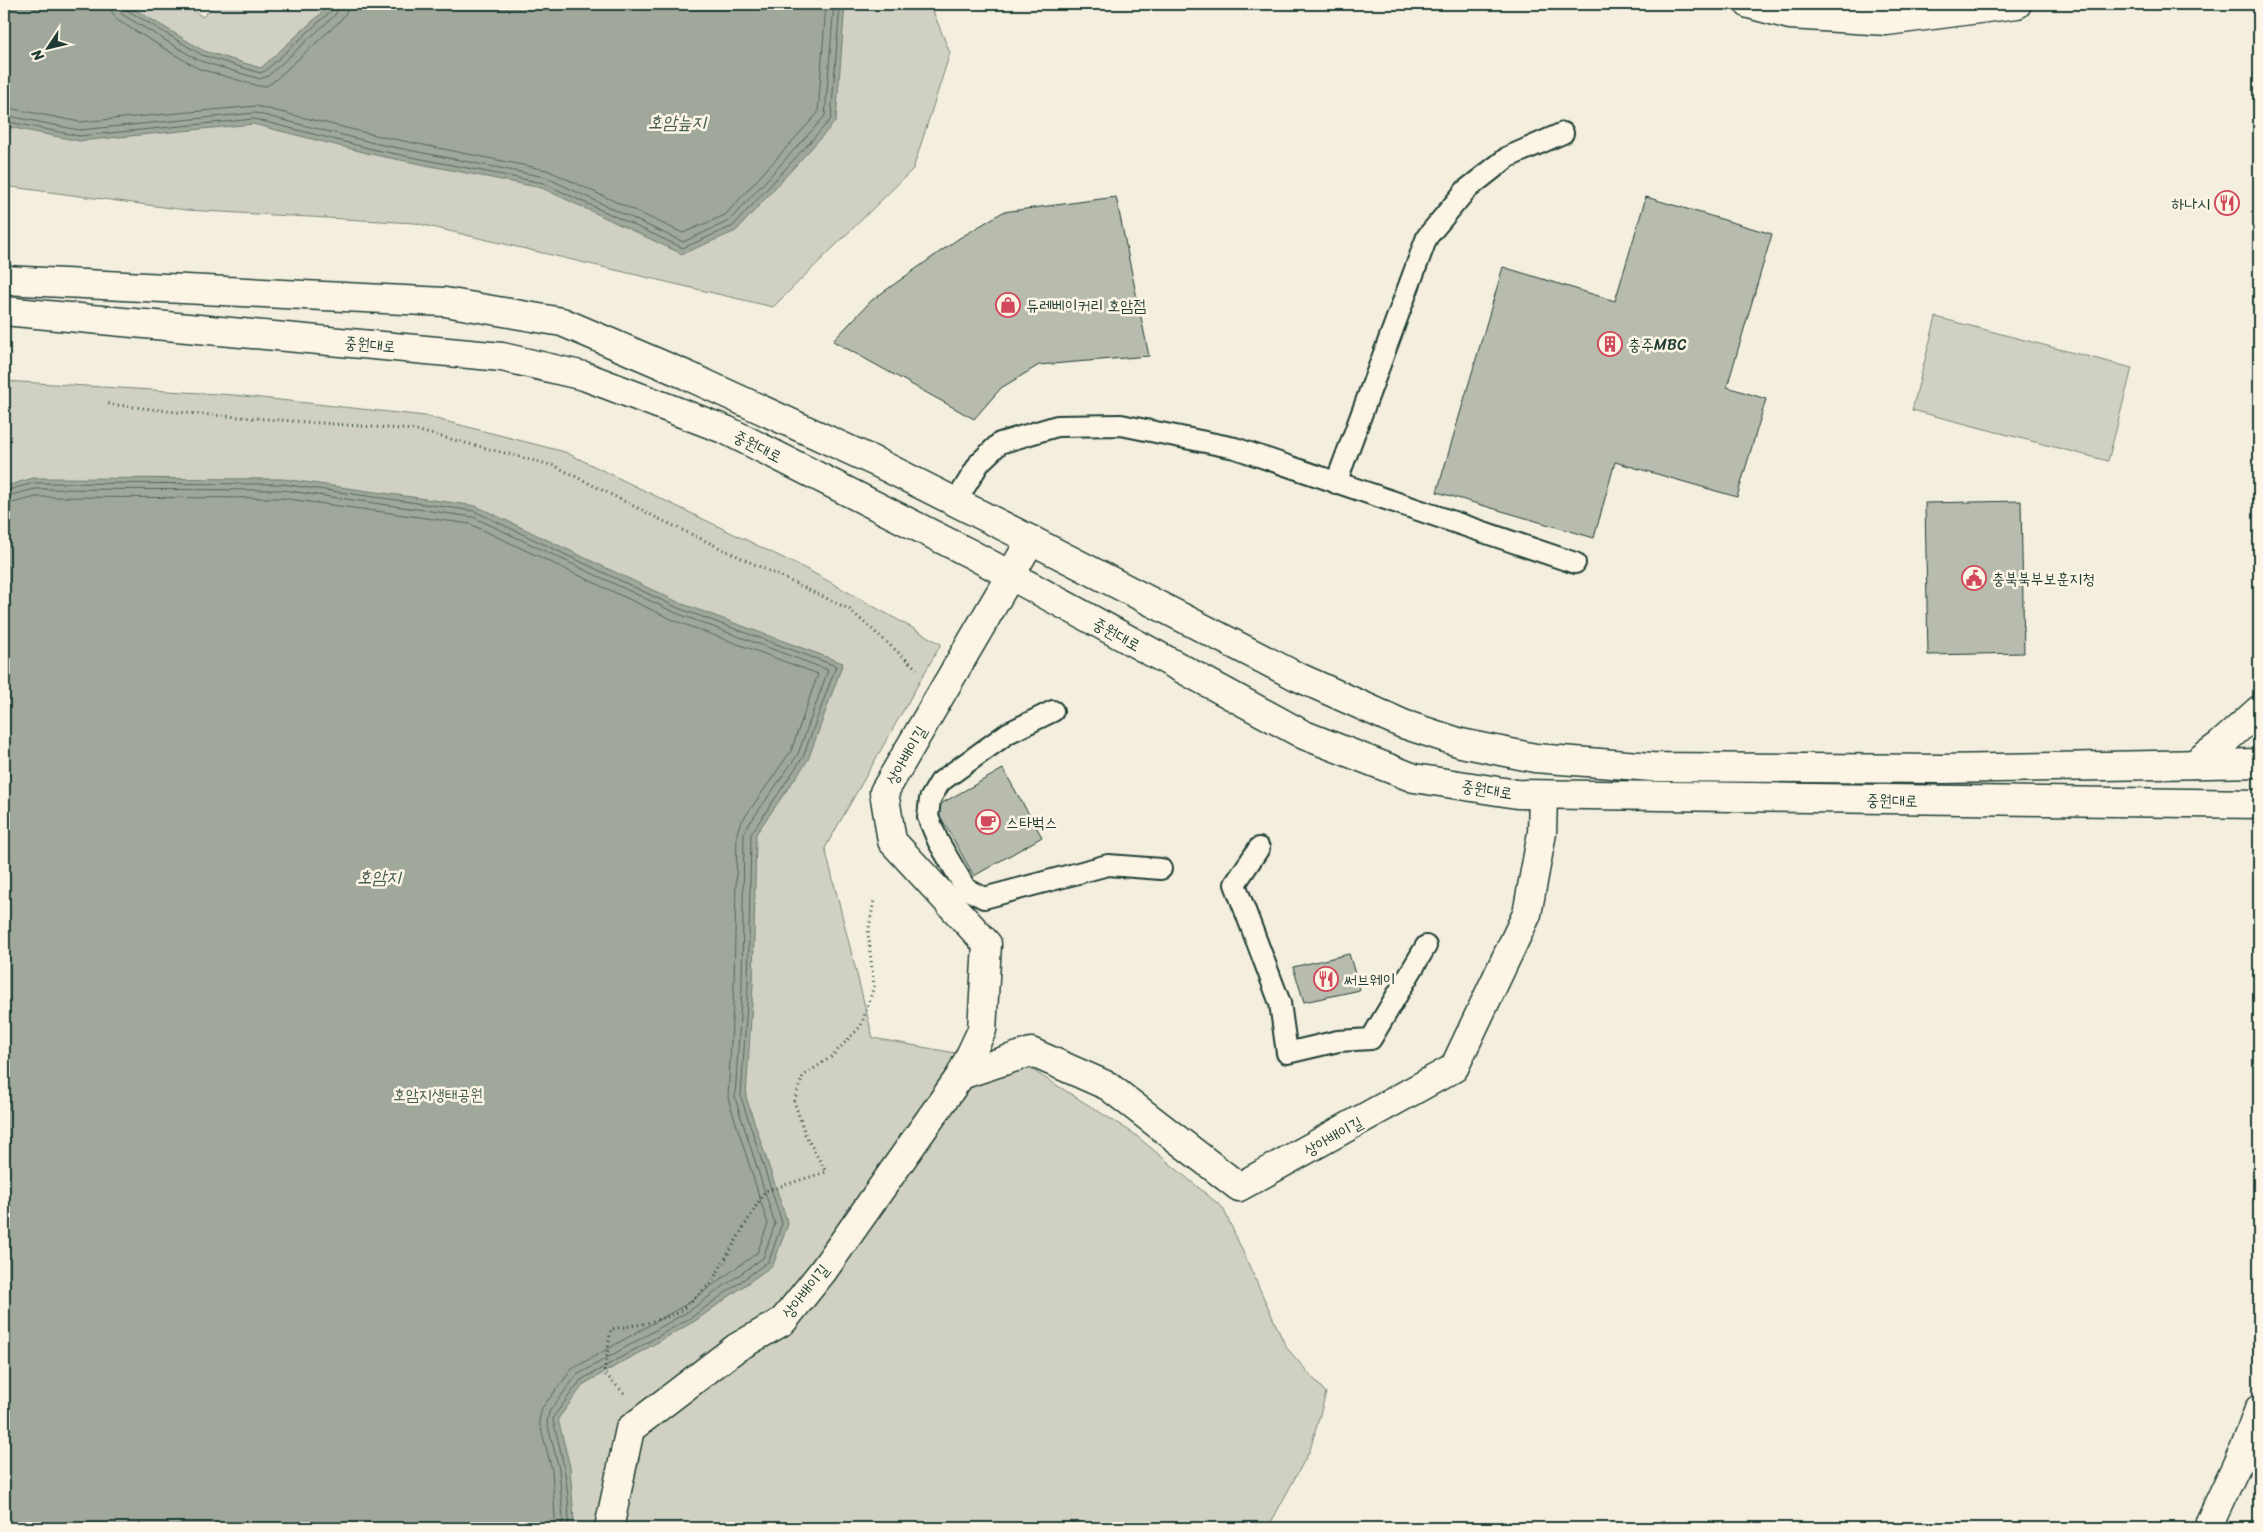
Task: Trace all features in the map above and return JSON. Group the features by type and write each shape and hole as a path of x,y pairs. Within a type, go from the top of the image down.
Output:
{"main road":[{"path":"1749,4 1790,15 1884,12 2017,4"},
{"name":"중원대로","path":"4,280 444,302 562,322 686,375 834,443 1032,540 1296,676 1402,724 1461,743 1535,758 1662,767 1942,769 2259,763"},
{"name":"중원대로","path":"4,311 502,356 584,376 726,430 1011,576 1304,735 1414,778 1516,794 1543,795 2259,804"},
{"name":"상아배이길","path":"609,1528 630,1429 736,1348 783,1321 823,1271 960,1075 982,1030 987,944 892,840 884,792 1032,540"},
{"path":"2194,764 2220,746 2259,710"},
{"name":"상아배이길","path":"960,1075 1031,1052 1108,1086 1238,1187 1454,1068 1528,914 1542,833 1543,795"},
{"path":"2210,1528 2210,1522 2246,1445 2259,1409"}],"lane":[{"path":"1336,483 1427,237 1466,190 1508,157 1563,133"},
{"path":"955,503 980,462 1000,444 1057,426 1121,425 1235,448 1575,563"},
{"path":"1053,711 1008,733 940,782 930,799 928,817 938,841 966,889 984,898 1108,865 1161,870"},
{"path":"1259,848 1235,884 1280,1003 1287,1053 1338,1041 1371,1039 1426,946"}],"path":[{"path":"108,404 186,413 415,430 555,466 656,517 849,609 917,670"},
{"path":"628,1397 604,1372 611,1329 642,1324 678,1313 710,1283 764,1191 826,1172 805,1134 794,1101 803,1076 831,1058 861,1026 874,986 868,934 874,900"}],"green space":[{"name":"호암늪지","path":"4,4 183,4 203,17 215,4 930,4 950,53 913,169 773,307 415,223 186,210 4,186"},
{"path":"1936,317 2132,368 2108,461 1912,410"},
{"name":"호암지","path":"4,381 234,395 425,416 565,452 810,571 941,644 825,848 873,1038 1026,1066 1133,1133 1223,1208 1286,1347 1326,1393 1310,1450 1268,1528 4,1528"}],"water":[{"name":"호암늪지","path":"4,4 126,4 204,51 261,68 329,4 845,4 836,121 736,231 682,254 542,188 375,155 253,124 79,141 4,126"},
{"name":"호암지","path":"33,478 283,479 476,506 680,603 843,663 808,760 756,834 753,986 746,1097 788,1224 773,1265 695,1321 584,1384 558,1419 570,1467 574,1520 572,1528 4,1528 4,487"}],"building":[{"path":"1116,197 1149,356 1039,365 1001,388 974,419 833,341 872,300 958,239 1003,212"},
{"name":"충주MBC","path":"1646,197 1772,234 1727,387 1766,399 1737,497 1615,462 1594,538 1437,492 1503,267 1615,301"},
{"name":"충북북부보훈지청","path":"2021,501 2024,653 1928,655 1925,503"},
{"name":"스타벅스","path":"1003,769 1042,837 974,876 935,807"},
{"name":"써브웨이","path":"1349,954 1360,990 1304,1002 1293,967"}],"place":[{"name":"하나시","path":"2227,203"},
{"name":"듀레베이커리 호암점","path":"1008,305"},
{"name":"충주MBC","path":"1610,344"},
{"name":"충북북부보훈지청","path":"1974,578"},
{"name":"스타벅스","path":"988,822"},
{"name":"써브웨이","path":"1326,979"}],"park label":[{"name":"호암지생태공원","path":"438,1094"}]}
